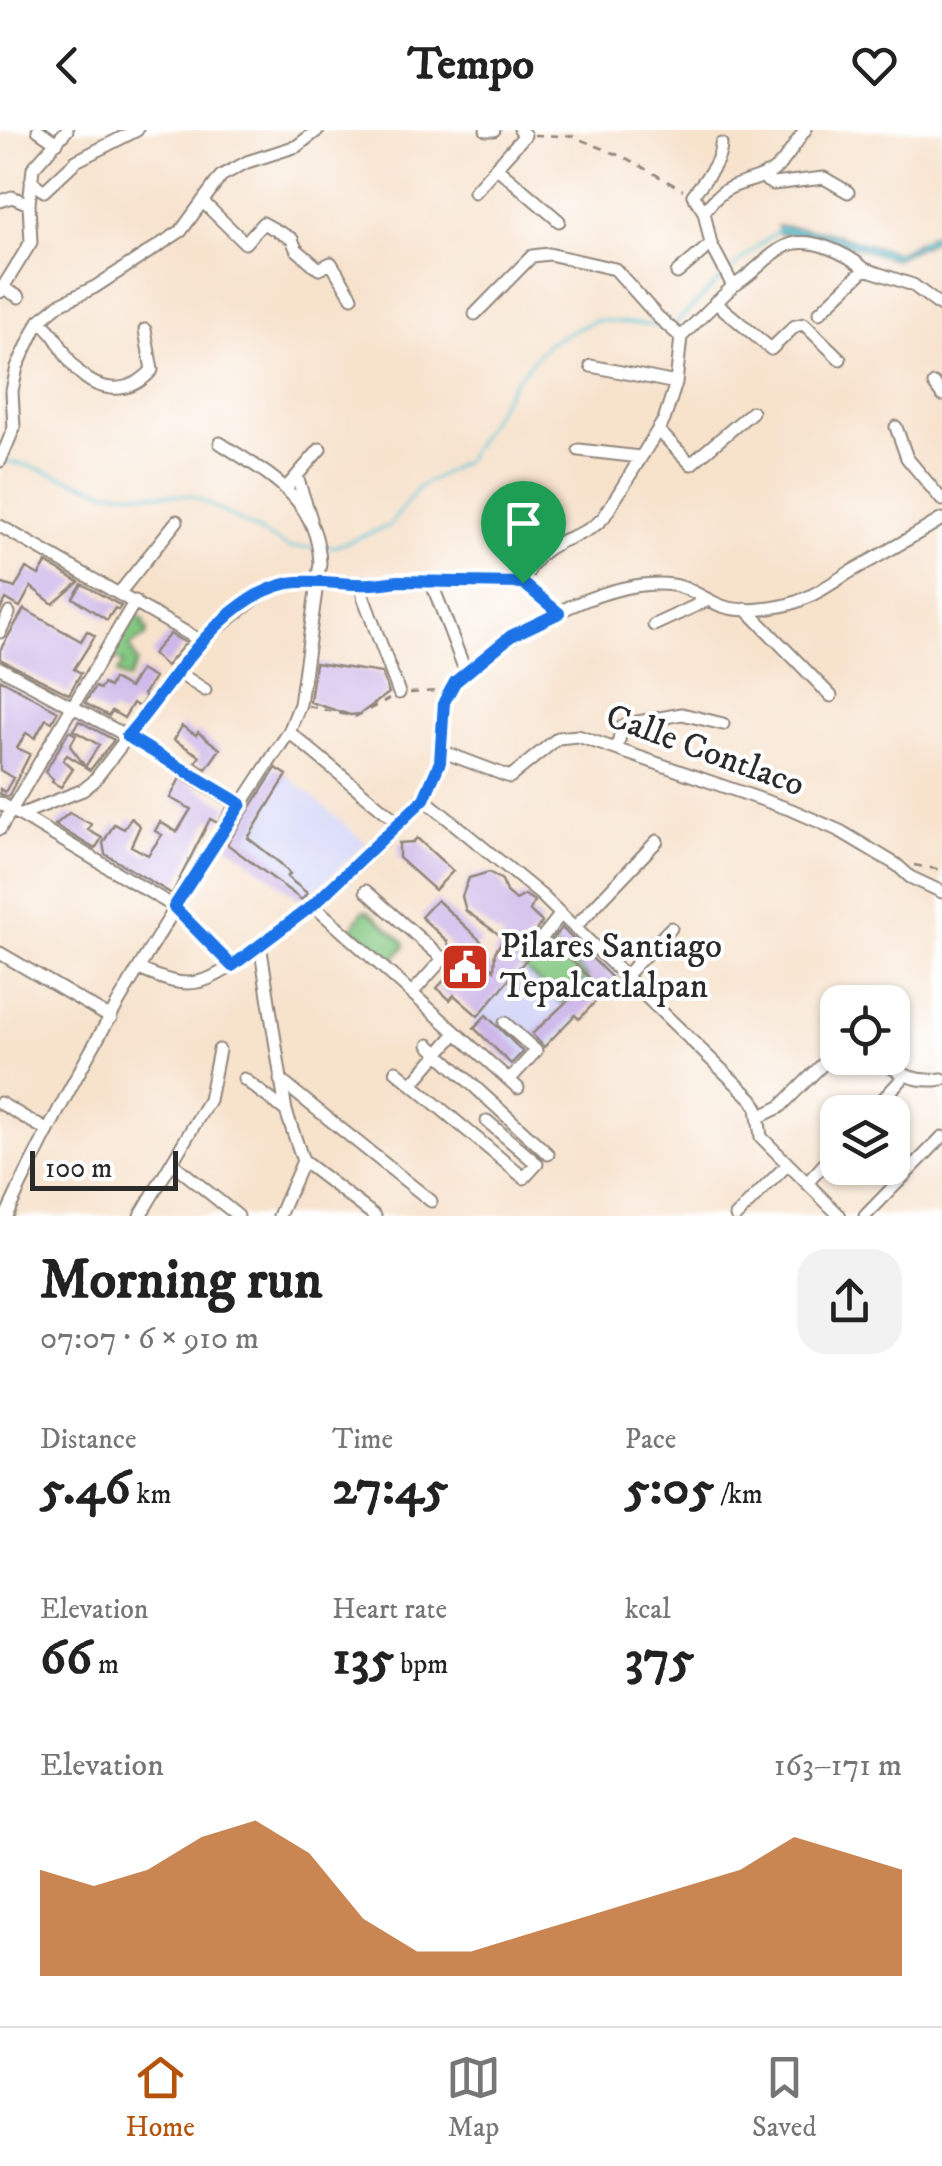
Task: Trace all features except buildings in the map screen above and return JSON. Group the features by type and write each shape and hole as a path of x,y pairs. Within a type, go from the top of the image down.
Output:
{"street":[{"path":"38,130 57,143"},
{"path":"19,298 2,290 31,242 33,168 67,130"},
{"path":"32,182 44,191 76,161 137,130"},
{"path":"2,458 14,428 12,390 17,368 40,321 60,304 182,230 221,176 247,162 297,146 318,130"},
{"path":"486,130 494,130"},
{"path":"704,212 724,191 773,172 805,130"},
{"path":"474,192 523,132"},
{"path":"721,144 713,168 693,195 704,212 711,244 731,280"},
{"path":"496,168 559,221"},
{"path":"766,174 769,184 824,178 848,192"},
{"path":"0,201 12,197 30,204"},
{"path":"203,202 245,244 263,223 292,239 296,249 319,269 331,263 352,297"},
{"path":"677,273 711,244"},
{"path":"676,333 715,302 731,280 749,277 792,244 832,249 865,269 913,285 942,307"},
{"path":"475,314 532,256 549,254 615,269 676,333"},
{"path":"819,312 865,269"},
{"path":"715,302 771,349 795,326 804,324 840,359"},
{"path":"40,321 60,339 81,373 100,386 118,390 136,384 152,370 145,330"},
{"path":"523,583 534,563 557,541 600,522 658,431 676,382 676,333"},
{"path":"591,366 676,382"},
{"path":"658,431 691,464 752,412"},
{"path":"896,428 907,458 942,500"},
{"path":"220,443 287,487 312,523"},
{"path":"287,487 320,449"},
{"path":"579,450 640,457"},
{"path":"6,1216 48,1131 174,907 289,732 300,704 320,563 319,540 297,477"},
{"path":"139,968 162,978 205,980 232,966 313,905 424,799 436,776 448,690 511,636 559,613 625,589 651,584 688,589 729,608 791,604 815,594 942,519"},
{"path":"120,592 177,520"},
{"path":"0,526 200,641"},
{"path":"11,809 83,790 105,769 200,641 274,587 294,582 523,583 559,613"},
{"path":"432,584 466,673"},
{"path":"364,585 363,596 399,693"},
{"path":"654,624 708,600"},
{"path":"0,828 135,601"},
{"path":"746,609 831,696"},
{"path":"0,632 9,613"},
{"path":"0,668 127,736 241,804"},
{"path":"177,672 205,690"},
{"path":"617,748 622,727 627,724 682,714 723,724"},
{"path":"289,732 400,824"},
{"name":"Calle Contlaco","path":"441,751 510,777 558,738 578,736 792,810 840,831 910,877 942,892"},
{"path":"424,799 561,914 752,1099 760,1118 761,1137 838,1215"},
{"path":"11,809 174,907 232,966"},
{"path":"575,927 657,841"},
{"path":"366,892 443,959 412,993"},
{"path":"313,905 513,1084 536,1052 505,1023"},
{"path":"536,944 561,914"},
{"path":"625,976 672,928"},
{"path":"260,944 286,1111 303,1162 375,1216"},
{"path":"0,953 111,1018"},
{"path":"412,1084 426,1069 434,1049 456,1033"},
{"path":"434,1049 548,1154"},
{"path":"140,1216 210,1100 219,1050"},
{"path":"413,1058 426,1069"},
{"path":"760,1118 780,1107 820,1066"},
{"path":"396,1071 524,1178 537,1164 486,1121"},
{"path":"902,1075 939,1083"},
{"path":"244,1079 286,1111"},
{"path":"280,1080 431,1201"},
{"path":"888,1095 902,1080"},
{"path":"0,1103 48,1131"},
{"path":"473,1134 499,1108"},
{"path":"865,1216 942,1137"},
{"path":"280,1216 303,1162"},
{"path":"172,1163 238,1216"},
{"path":"736,1216 788,1164"},
{"path":"806,1183 820,1168"}],"path":[{"path":"523,132 572,136 628,159 693,195"},
{"path":"300,704 356,718 399,693 448,690"},
{"path":"896,865 942,870"}],"shaded area":[{"path":"272,765 366,843 303,902 224,842"},
{"path":"560,926 602,965 607,962 620,975 523,1076 470,1024"}],"green space":[{"path":"138,616 145,622 142,627 147,629 146,636 130,646 137,663 128,680 117,674 123,663 107,654 130,618"},
{"path":"363,911 368,911 404,942 393,960 352,928"},
{"path":"549,941 588,978 561,1003 523,968"}],"water":[{"path":"778,226 823,231 896,253 942,229 942,236 894,259 820,236 779,233"}],"waterway":[{"path":"731,269 779,229"},
{"path":"674,325 722,278"},
{"path":"322,547 334,547 389,526 419,487 465,461 513,383 548,343 596,320 661,326"},
{"path":"4,461 106,491 193,496 290,548 314,547"}],"place":[{"name":"Pilares Santiago Tepalcatlalpan","path":"465,967"}],"route":[{"path":"294,582 523,583 559,613 511,636 448,690 440,762 424,799 313,905 232,966 174,907 241,804 127,736 200,641 274,587 294,582"}]}
